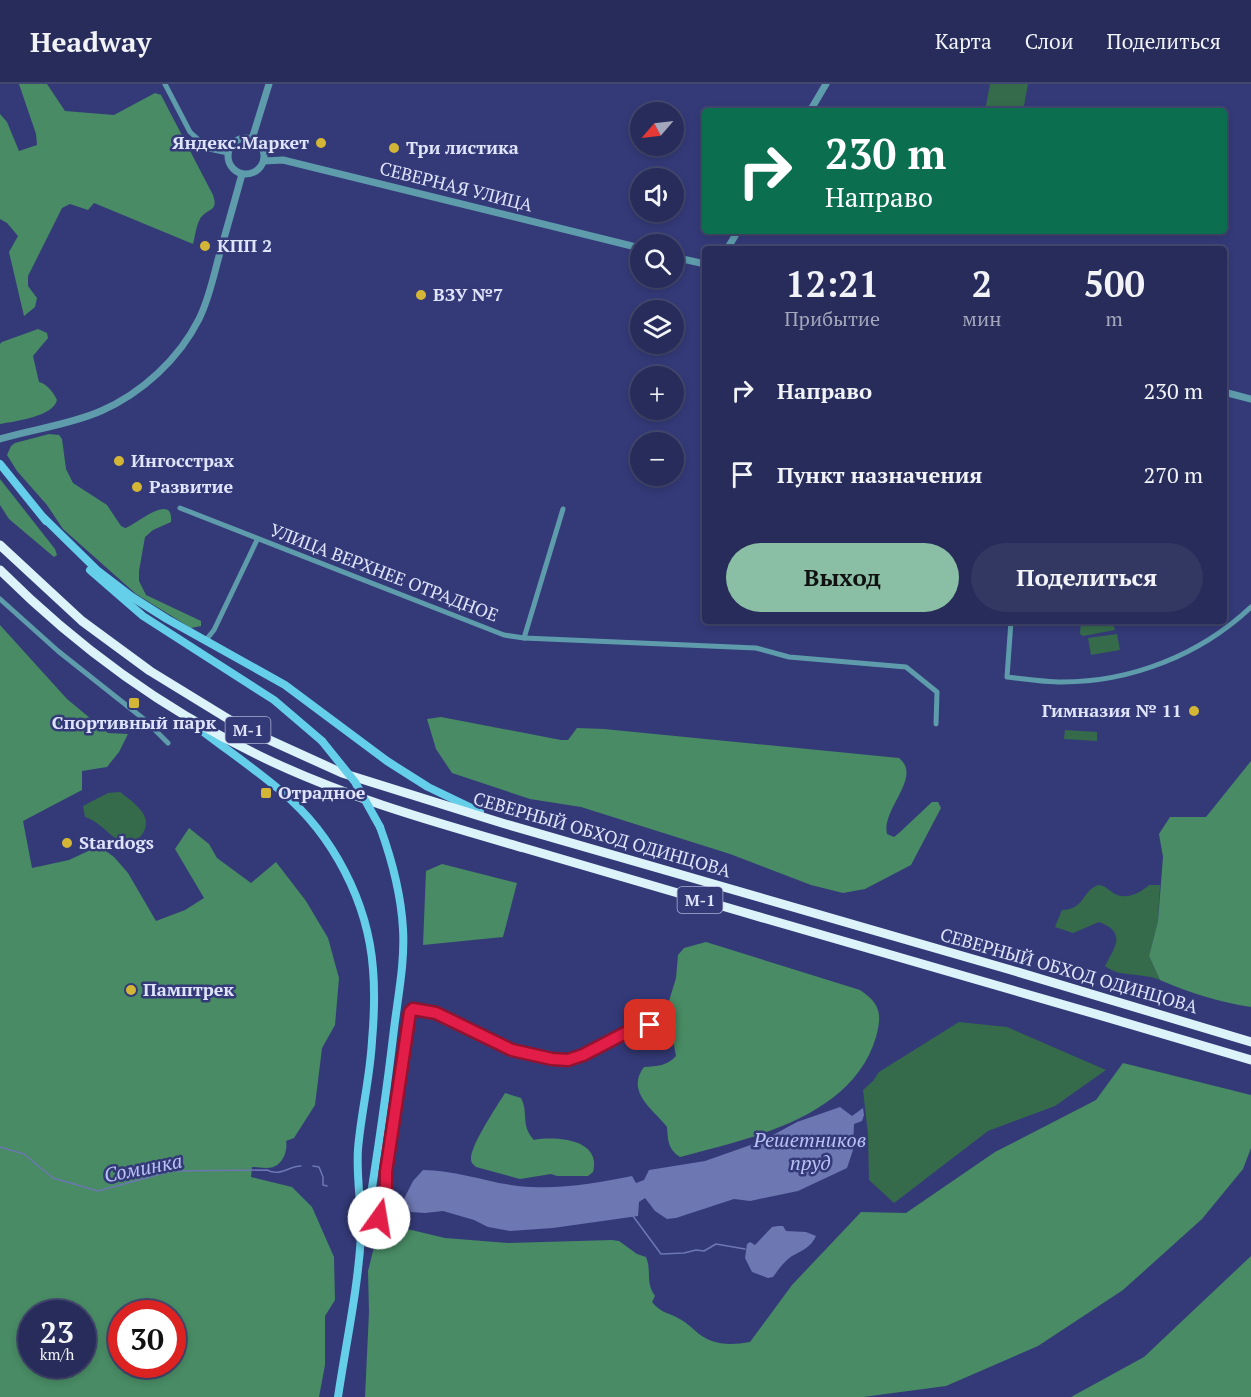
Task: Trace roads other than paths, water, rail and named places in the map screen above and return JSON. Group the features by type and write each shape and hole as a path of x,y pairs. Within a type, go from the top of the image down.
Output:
{"highway":[{"name":"СЕВЕРНЫЙ ОБХОД ОДИНЦОВА","path":"0,545 61,603 119,649 173,687 243,728 342,773 540,835 1011,970 1251,1042"},
{"name":"СЕВЕРНЫЙ ОБХОД ОДИНЦОВА","path":"0,570 71,634 164,702 260,756 336,789 603,871 1251,1060"}],"main road":[{"path":"0,464 87,567 125,603 160,629 274,700 306,725 350,775 381,827 393,861 402,915 403,950 390,1069 338,1397"},
{"path":"44,518 114,584 167,619 285,685 387,761 428,787 471,809 540,835"},
{"path":"164,702 283,793 306,817 330,848 346,874 361,913 372,956 374,983 373,1037 358,1157 361,1214 359,1266"}],"street":[{"path":"165,84 190,132 209,149 228,153"},
{"path":"252,139 269,84"},
{"path":"812,108 826,84"},
{"path":"252,139 261,145 264,161 253,174 242,174 232,169 228,153 232,144 237,140 252,139"},
{"name":"СЕВЕРНАЯ УЛИЦА","path":"264,161 283,160 630,246"},
{"path":"0,439 87,417 117,403 157,374 179,350 200,317 209,292 242,174"},
{"path":"684,259 702,263"},
{"path":"1227,393 1251,399"},
{"path":"0,445 13,436"},
{"name":"УЛИЦА ВЕРХНЕЕ ОТРАДНОЕ","path":"180,508 485,629 524,638 756,648 789,657 906,667 937,692 936,724"},
{"path":"524,638 563,509"},
{"path":"206,640 214,630 257,540"},
{"path":"0,599 51,645 145,720 168,743"},
{"path":"1011,624 1007,678 1062,682 1114,676 1163,663 1211,638 1251,607"},
{"path":"364,1234 379,1218 386,1205 386,1172 410,1012 413,1009 436,1013 512,1050 552,1059 568,1060 583,1055 629,1031 650,1025 673,1025"}],"water":[{"name":"Решетников пруд","path":"840,1107 852,1116 863,1108 864,1115 862,1121 854,1124 853,1150 847,1168 798,1191 750,1201 734,1199 676,1218 667,1219 655,1211 645,1198 639,1202 638,1216 553,1228 510,1231 488,1227 474,1220 443,1211 411,1212 404,1199 413,1181 423,1170 532,1187 569,1186 632,1176 636,1183 644,1180 649,1170 705,1161 762,1141 797,1122"},
{"path":"783,1226 786,1231 806,1232 816,1236 809,1246 791,1257 773,1277 768,1278 752,1272 745,1258 747,1244 750,1242 755,1245 772,1227"}],"waterway":[{"name":"Соминка","path":"0,1147 24,1154 53,1178 98,1191 172,1171 267,1170 280,1172 301,1166"},
{"name":"Соминка","path":"313,1166 319,1167 323,1185 327,1186"},
{"path":"633,1216 661,1254 704,1251 716,1244 745,1249"}],"place":[{"name":"Яндекс.Маркет","path":"321,143"},
{"name":"Три листика","path":"394,148"},
{"name":"КПП 2","path":"205,246"},
{"name":"ВЗУ №7","path":"421,295"},
{"name":"Ингосстрах","path":"119,461"},
{"name":"Развитие","path":"137,487"},
{"name":"Спортивный парк","path":"134,703"},
{"name":"Гимназия № 11","path":"1194,711"},
{"name":"Отрадное","path":"266,793"},
{"name":"Stardogs","path":"67,843"},
{"name":"Памптрек","path":"131,990"}]}
